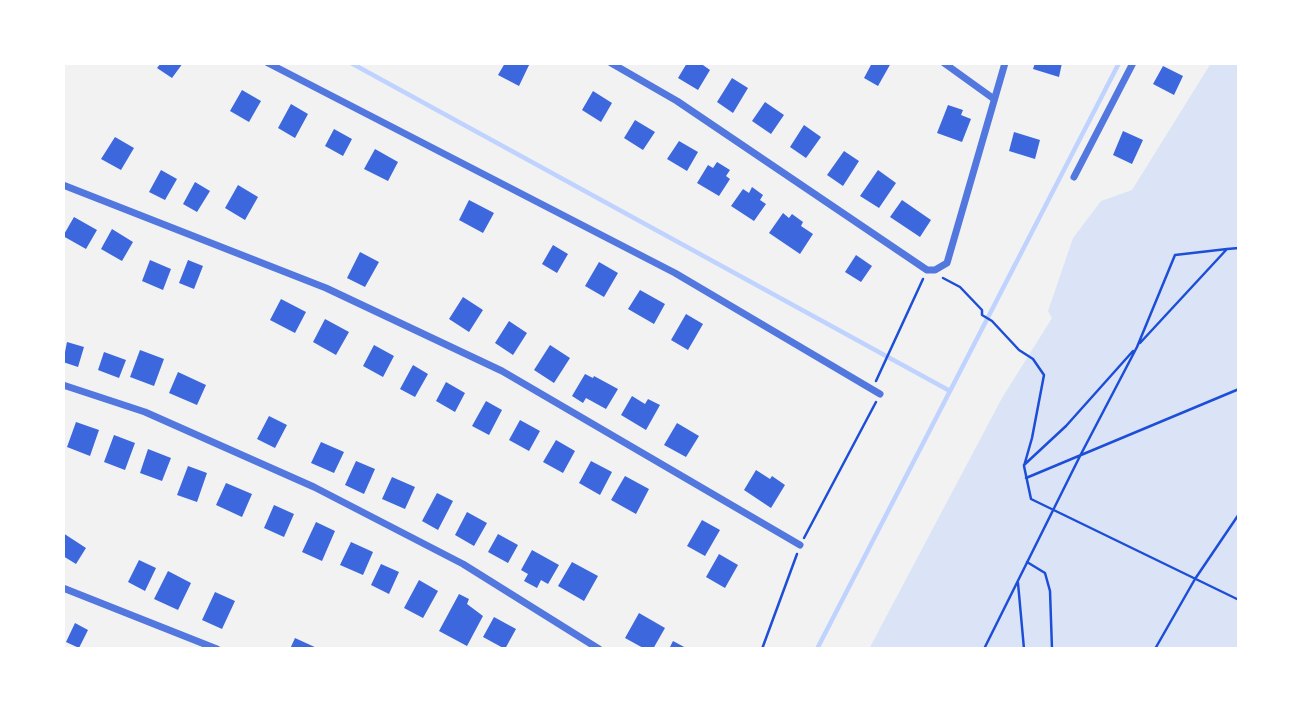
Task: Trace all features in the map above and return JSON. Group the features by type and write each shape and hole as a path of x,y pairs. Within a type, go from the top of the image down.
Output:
{"street":[{"path":"268,63 675,273 880,394"},
{"path":"611,63 677,101 928,270 935,270 947,263 1005,63"},
{"path":"944,63 994,99"},
{"path":"1074,177 1133,63"},
{"path":"63,185 326,288 502,371 800,545"},
{"path":"63,385 145,412 314,487 463,564 599,649"},
{"path":"63,588 217,649"}],"path":[{"path":"984,649 1137,347 1175,255 1239,248"},
{"path":"1024,466 1066,426 1227,250"},
{"path":"872,389 928,270 960,287 982,310 982,315 992,321 1019,350 1033,359 1044,375 1024,466 1031,499 1239,600"},
{"path":"1026,478 1239,389"},
{"path":"762,649 800,545 880,394"},
{"path":"1155,649 1195,579 1239,514"},
{"path":"1027,562 1045,573 1050,590 1052,649"},
{"path":"1018,582 1024,649"}],"shaded area":[{"path":"1211,63 1239,63 1239,649 869,649 1002,398 1052,318 1048,311 1073,238 1101,201 1132,190"}],"building":[{"path":"161,63 183,63 172,78 157,68"},
{"path":"505,63 530,63 519,86 498,75"},
{"path":"687,63 700,63 710,70 698,90 678,78"},
{"path":"872,63 891,63 878,86 864,78"},
{"path":"1035,63 1062,63 1059,77 1033,69"},
{"path":"1163,66 1183,76 1174,95 1153,84"},
{"path":"732,78 748,88 733,113 717,102"},
{"path":"242,90 261,101 249,122 230,111"},
{"path":"593,91 612,103 601,122 582,110"},
{"path":"765,102 784,115 771,134 752,121"},
{"path":"291,104 308,114 295,138 278,128"},
{"path":"948,105 963,110 961,115 971,119 962,142 937,133"},
{"path":"635,120 655,132 643,150 624,138"},
{"path":"804,125 821,137 806,158 790,147"},
{"path":"334,129 352,139 343,156 325,146"},
{"path":"1123,131 1143,140 1132,164 1113,155"},
{"path":"1014,132 1040,140 1035,159 1009,151"},
{"path":"115,137 134,148 121,170 101,159"},
{"path":"679,141 698,152 687,171 667,159"},
{"path":"375,149 398,162 388,181 364,169"},
{"path":"844,151 859,161 843,186 827,175"},
{"path":"717,162 730,170 726,176 730,179 719,196 697,183 708,165 713,168"},
{"path":"161,170 177,179 165,200 149,192"},
{"path":"878,170 896,183 879,208 860,196"},
{"path":"195,182 210,191 197,212 183,204"},
{"path":"238,185 258,197 245,220 225,208"},
{"path":"752,187 763,195 760,200 766,204 754,221 731,206 743,189 749,193"},
{"path":"469,200 494,213 483,233 459,220"},
{"path":"902,200 931,220 920,237 890,217"},
{"path":"783,213 789,218 792,214 803,222 801,226 813,234 800,254 769,233"},
{"path":"74,217 97,230 86,249 63,236"},
{"path":"112,229 133,242 122,261 101,249"},
{"path":"553,245 568,254 557,273 542,264"},
{"path":"360,252 379,262 365,287 347,278"},
{"path":"856,255 872,266 861,282 845,272"},
{"path":"150,260 171,269 163,290 142,281"},
{"path":"188,260 203,266 194,289 179,283"},
{"path":"599,262 618,273 604,297 585,286"},
{"path":"640,290 665,304 654,324 628,309"},
{"path":"463,297 483,310 469,332 449,319"},
{"path":"281,299 306,312 295,333 270,320"},
{"path":"686,314 703,324 688,350 671,340"},
{"path":"325,319 349,332 336,355 313,342"},
{"path":"509,321 527,333 513,355 495,343"},
{"path":"67,342 84,347 78,367 63,362"},
{"path":"374,345 394,356 383,377 363,366"},
{"path":"550,345 570,358 554,383 534,370"},
{"path":"140,350 164,359 154,386 130,377"},
{"path":"104,352 126,360 119,378 98,370"},
{"path":"413,365 428,374 415,397 400,389"},
{"path":"178,372 206,385 197,405 169,393"},
{"path":"585,374 618,389 606,409 586,398 583,403 572,396"},
{"path":"446,382 465,393 455,412 436,401"},
{"path":"632,396 645,404 648,399 660,405 646,430 621,415"},
{"path":"486,401 502,410 489,435 472,426"},
{"path":"269,416 287,425 275,448 257,439"},
{"path":"520,420 540,431 529,451 509,440"},
{"path":"76,422 99,430 90,456 67,447"},
{"path":"677,423 699,436 686,457 664,445"},
{"path":"114,435 135,443 125,470 104,462"},
{"path":"556,440 575,451 563,473 543,462"},
{"path":"321,442 344,452 334,473 311,463"},
{"path":"148,449 171,458 162,481 140,473"},
{"path":"356,461 375,469 364,494 345,485"},
{"path":"591,461 612,472 600,495 579,483"},
{"path":"188,466 207,473 197,502 177,495"},
{"path":"756,470 785,485 771,508 744,490"},
{"path":"625,476 649,489 636,514 611,500"},
{"path":"392,477 415,487 405,509 382,499"},
{"path":"226,483 252,494 242,517 216,505"},
{"path":"437,493 453,501 438,530 422,521"},
{"path":"274,505 294,514 284,537 264,528"},
{"path":"467,512 487,523 474,546 455,535"},
{"path":"702,520 720,530 705,556 687,546"},
{"path":"316,522 335,531 322,561 302,552"},
{"path":"63,533 86,548 76,564 63,556"},
{"path":"498,534 518,545 508,563 488,552"},
{"path":"351,542 373,552 363,575 340,565"},
{"path":"532,550 559,565 548,584 541,580 537,588 524,581 528,574 521,570"},
{"path":"719,554 738,565 725,588 706,577"},
{"path":"139,560 156,568 145,591 128,582"},
{"path":"572,562 598,576 584,601 558,586"},
{"path":"381,564 399,572 389,594 371,585"},
{"path":"168,571 191,583 178,610 154,599"},
{"path":"419,580 438,591 423,618 404,608"},
{"path":"215,592 235,601 222,629 202,620"},
{"path":"459,594 469,599 467,604 483,616 467,646 439,631"},
{"path":"639,613 665,628 653,649 645,649 625,638"},
{"path":"494,617 516,629 505,649 483,637"},
{"path":"75,623 88,630 79,648 66,642"},
{"path":"295,638 319,649 290,649"},
{"path":"673,641 688,649 669,649"}],"waterway":[{"path":"351,63 950,391 817,649"},
{"path":"950,391 1119,63"}]}
